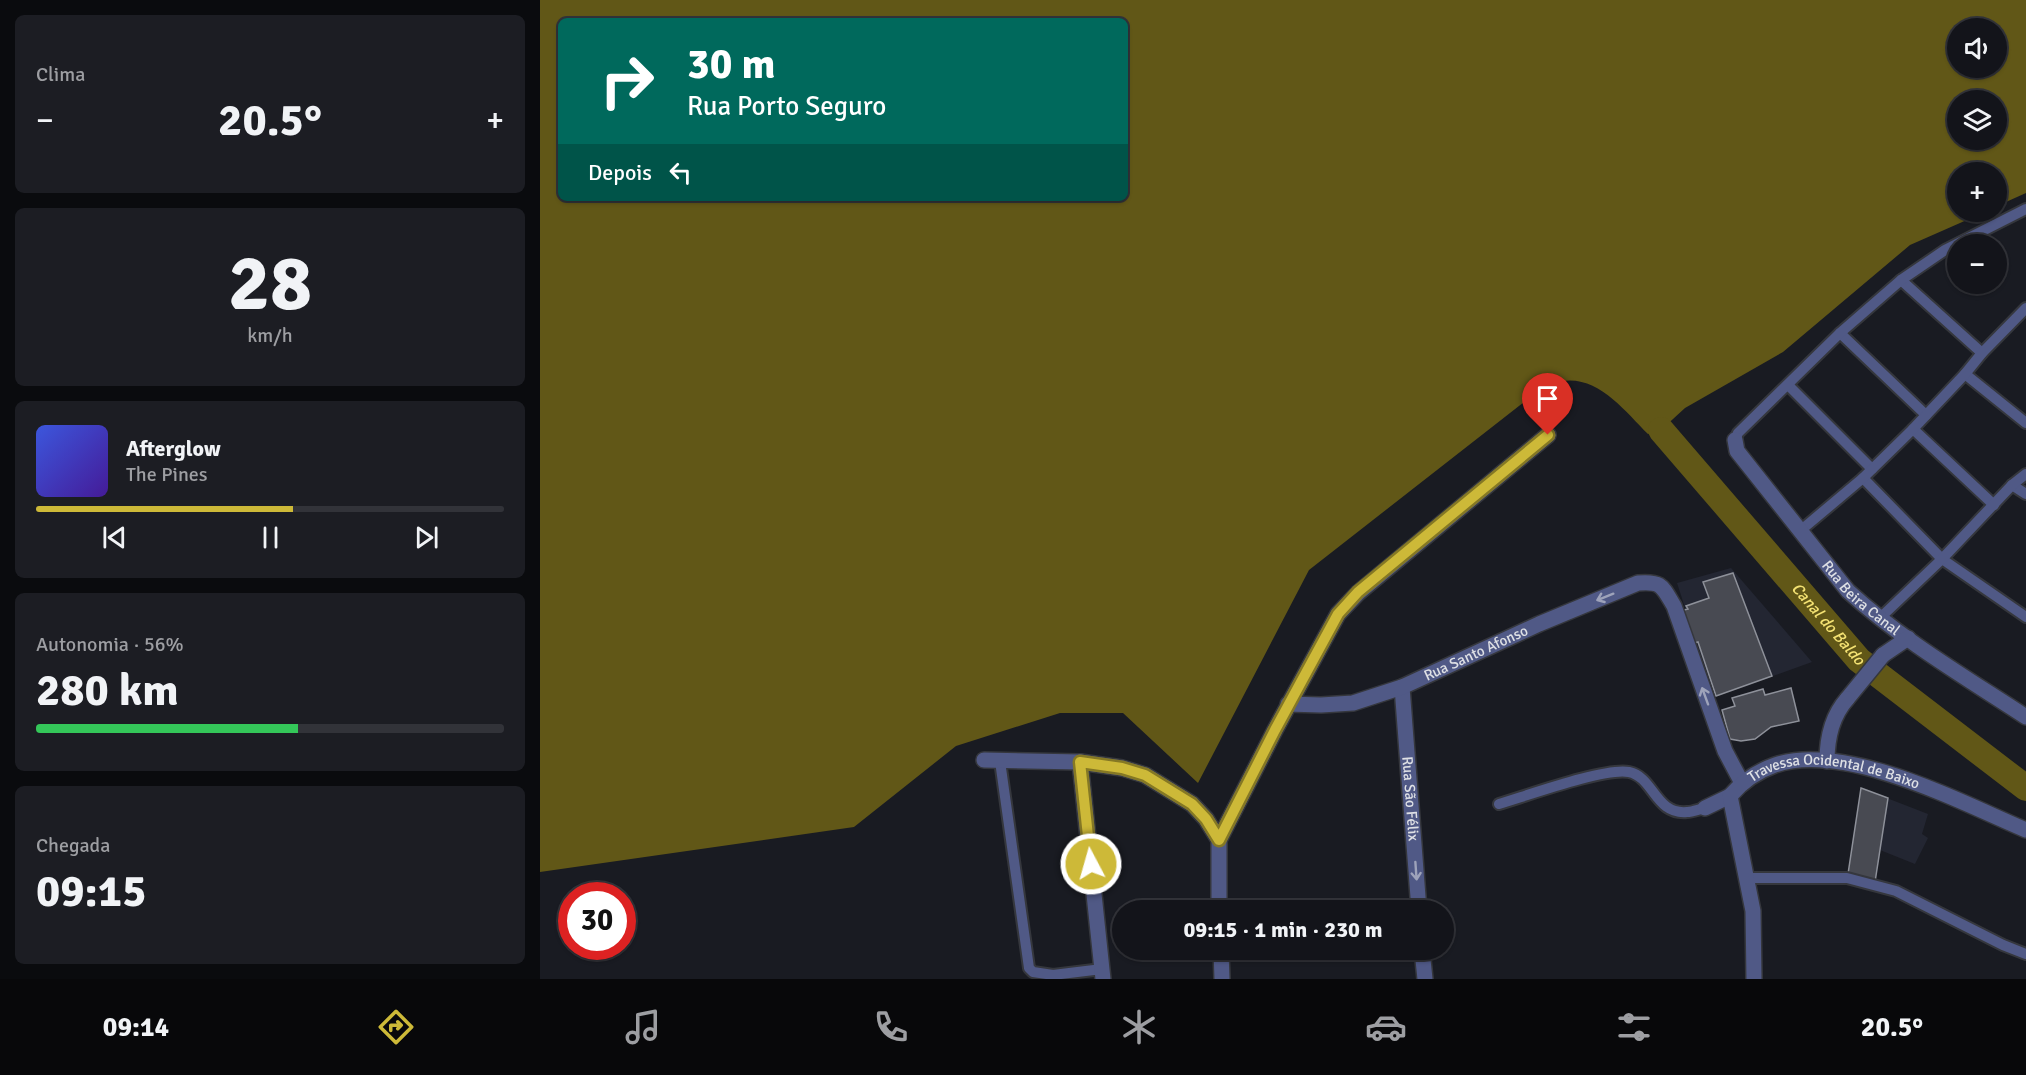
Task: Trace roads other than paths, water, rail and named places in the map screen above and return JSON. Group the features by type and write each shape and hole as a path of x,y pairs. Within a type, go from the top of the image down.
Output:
{"street":[{"path":"1220,900 1219,840 1288,704 1338,614 1348,603 1548,435"},
{"name":"Rua Beira Canal","path":"1735,440 1737,451 1848,591 1956,672 2026,717"},
{"name":"Rua Santo Afonso","path":"1288,704 1353,703 1402,687 1539,624 1638,583 1653,582 1660,585"},
{"name":"Travessa Ocidental de Baixo","path":"1660,585 1674,606 1725,751 1742,783 1775,765 1797,761 1827,760 1873,770 1923,786 2026,830"},
{"path":"1827,760 1827,743 1838,709 1883,655 1908,638"},
{"name":"Rua São Félix","path":"1402,687 1418,900"},
{"path":"992,761 1080,762 1122,768 1145,775 1192,804 1206,819 1219,840"},
{"path":"1080,762 1102,974"},
{"path":"1705,808 1730,796 1742,783"},
{"path":"1730,796 1753,911 1754,979"},
{"path":"1221,960 1222,979"},
{"path":"1423,960 1425,979"}],"lane":[{"path":"1735,440 1738,433 1840,333 1901,280 1945,250 2026,209"},
{"path":"1901,280 1982,353"},
{"path":"1800,531 1863,478 1913,429 2026,308"},
{"path":"1840,333 1926,415"},
{"path":"1965,374 2026,423"},
{"path":"1788,385 1872,469"},
{"path":"1913,429 1994,505"},
{"path":"1881,617 1942,559 2012,485 2026,474"},
{"path":"1863,478 1942,559 2026,617"},
{"path":"2012,485 2026,494"},
{"path":"992,761 1029,968 1033,972 1053,975 1102,974"},
{"path":"1499,804 1599,774 1620,771 1632,772 1645,782 1661,804 1673,810 1686,813 1705,808"},
{"path":"1748,878 1847,878 1896,891 2003,945 2026,954"}],"waterway":[{"name":"Canal do Baldo","path":"1661,430 1859,660 2026,788"}]}
